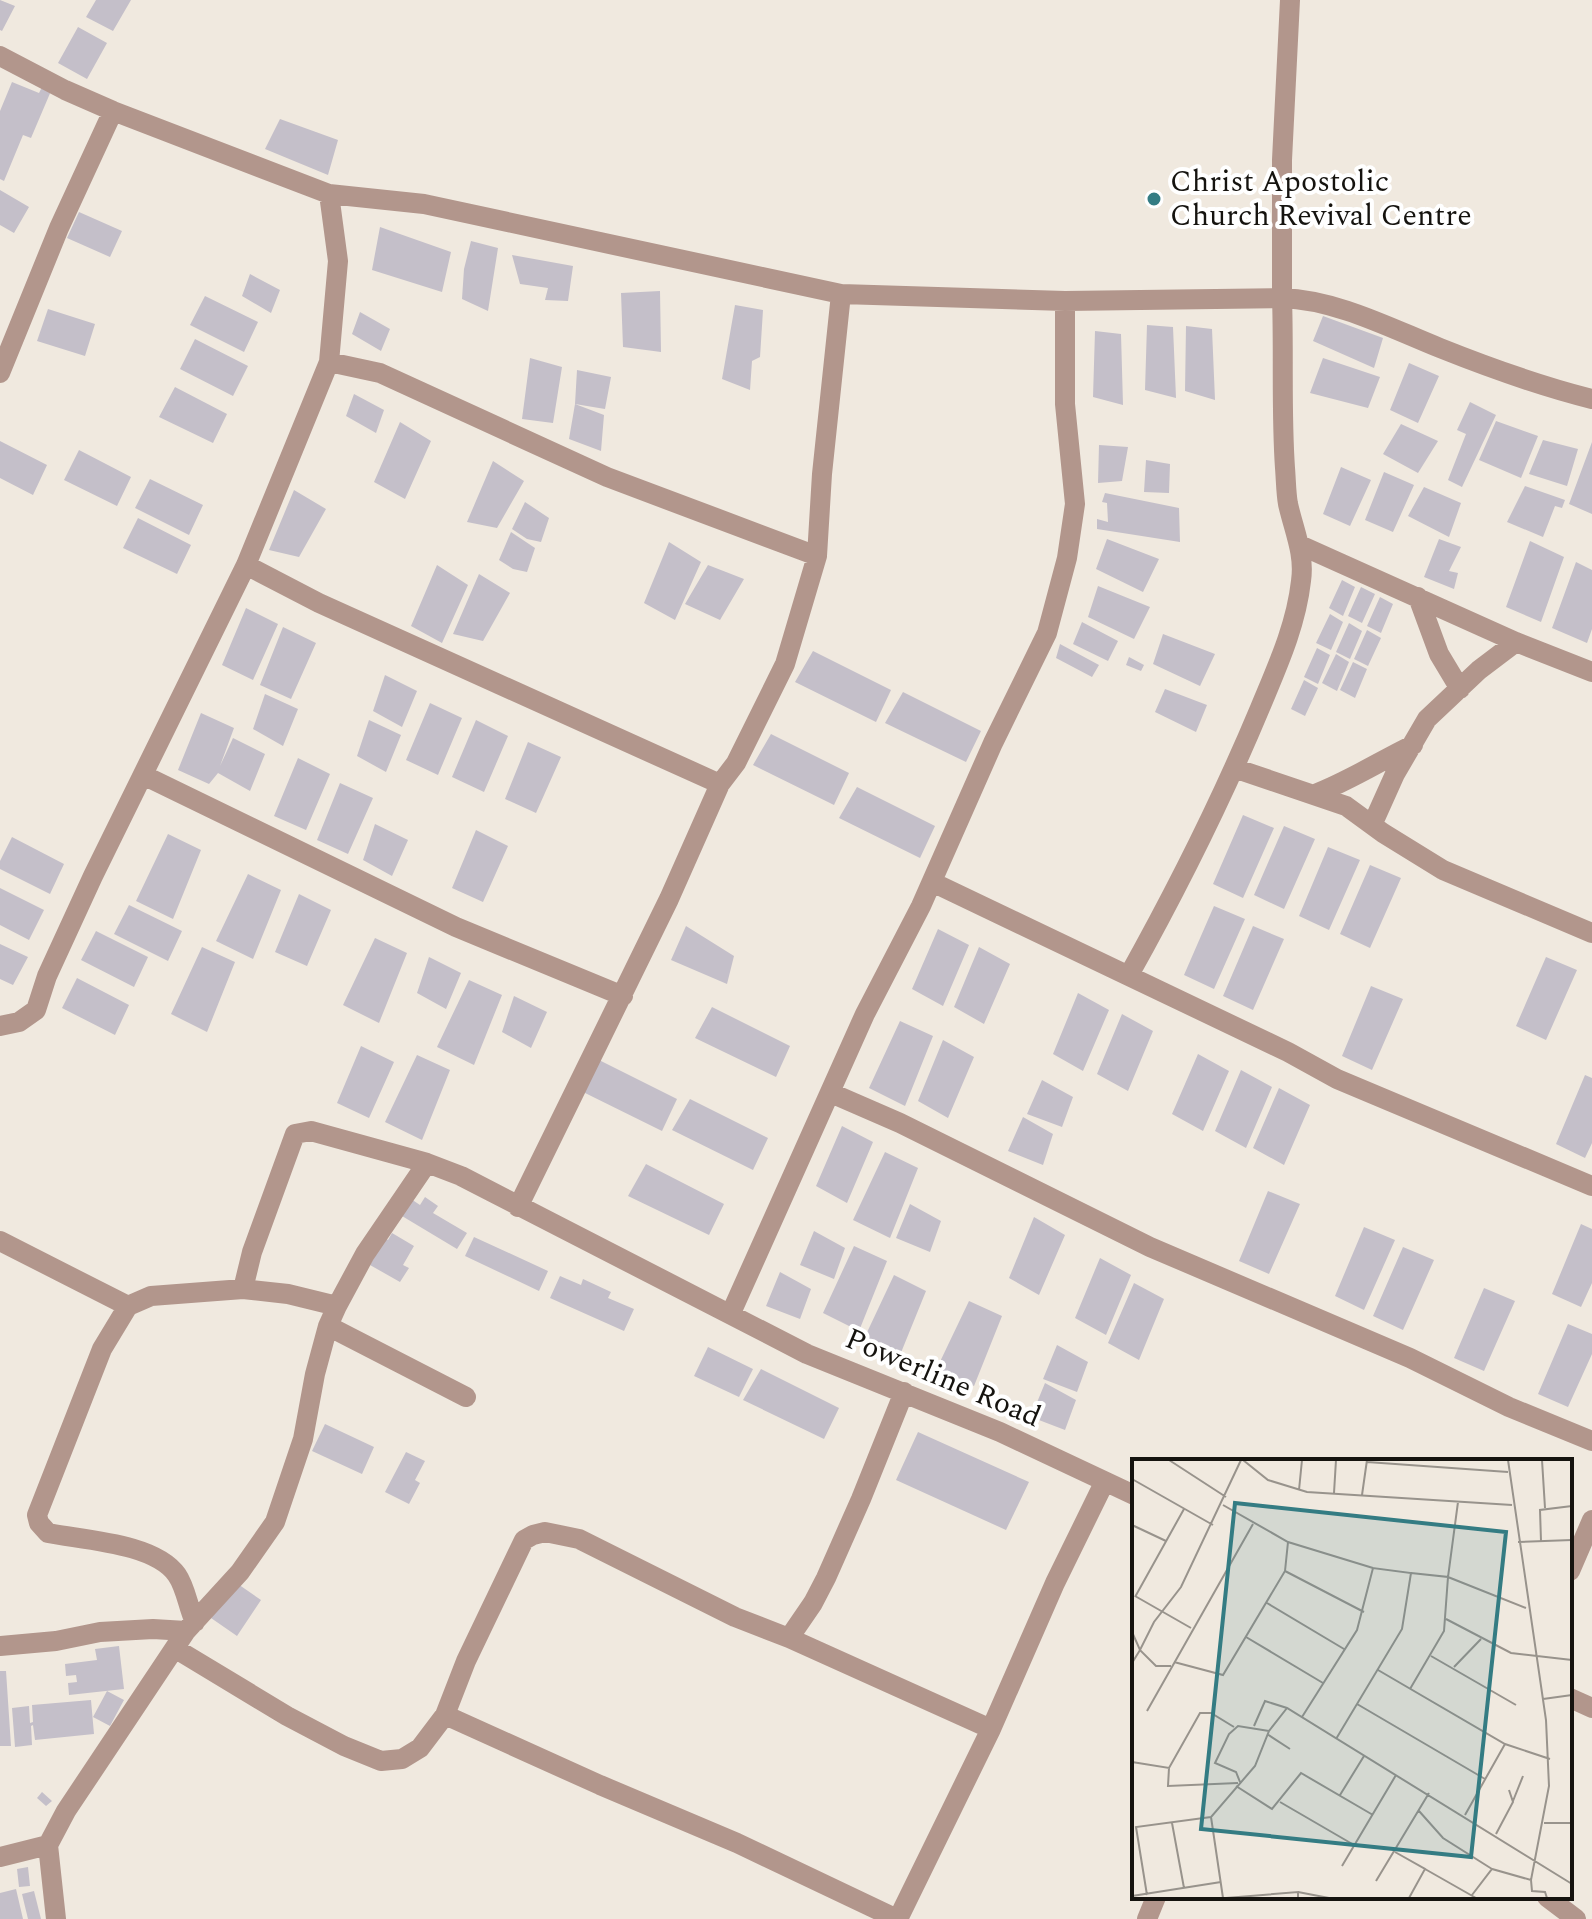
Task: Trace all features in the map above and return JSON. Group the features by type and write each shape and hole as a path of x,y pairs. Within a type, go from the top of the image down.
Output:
{"street":[{"path":"1129,975 1167,908 1234,768 1283,653 1296,614 1302,578 1300,545 1288,504 1282,409 1282,160 1290,0"},
{"path":"0,56 113,111 329,194 424,204 841,294 1065,301 1306,299 1379,322 1502,373 1592,399"},
{"path":"0,373 59,228 113,111"},
{"path":"0,1026 19,1022 36,1010 71,922 246,565 329,362 338,261 329,194"},
{"path":"518,1207 623,996 720,784 736,763 785,664 817,556 823,460 841,294"},
{"path":"731,1313 865,1014 932,882 993,743 1047,633 1067,558 1075,504 1065,404 1065,301"},
{"path":"329,362 380,373 607,477 817,556"},
{"path":"1300,545 1516,642 1592,672"},
{"path":"246,565 319,603 720,784"},
{"path":"1418,597 1439,654 1460,689"},
{"path":"1373,823 1427,719 1479,670 1516,642"},
{"path":"1315,794 1413,745"},
{"path":"1234,768 1346,806 1443,870 1592,933"},
{"path":"143,775 456,927 623,996"},
{"path":"932,882 1288,1052 1337,1079 1592,1186"},
{"path":"831,1093 900,1123 1150,1247 1410,1358 1509,1407 1592,1441"},
{"name":"Powerline Road","path":"243,1289 252,1252 295,1134 311,1131 427,1163 461,1176 807,1354 1000,1432 1132,1494"},
{"path":"56,1919 48,1845 66,1811 191,1626 240,1572 275,1522 303,1439 328,1326 365,1254 427,1163"},
{"path":"0,1241 128,1306"},
{"path":"191,1626 181,1583 169,1566 118,1543 48,1533 39,1523 37,1515 102,1349 128,1306 151,1296 243,1289 288,1294 337,1306"},
{"path":"328,1326 466,1397"},
{"path":"789,1638 826,1578 904,1392"},
{"path":"445,1715 737,1843 897,1919 991,1729 1055,1583 1104,1483"},
{"path":"1572,1566 1592,1520"},
{"path":"176,1649 287,1716 344,1746 381,1761 402,1759 420,1748 445,1715 466,1661 521,1546 533,1535 545,1532 579,1539 735,1617 789,1638 991,1729"},
{"path":"0,1646 56,1641 100,1632 191,1626"},
{"path":"1572,1699 1592,1708"},
{"path":"0,1857 48,1845"},
{"path":"1147,1919 1155,1899"},
{"path":"1550,1899 1576,1919"}],"building":[{"path":"0,0 15,6 2,31 0,30"},
{"path":"96,0 131,0 113,31 86,17"},
{"path":"78,27 107,43 87,79 58,63"},
{"path":"12,82 39,93 42,87 51,91 31,138 23,135 4,181 0,179 0,111"},
{"path":"280,119 338,140 328,175 265,149"},
{"path":"0,190 29,207 14,233 0,225"},
{"path":"79,212 122,231 110,257 67,238"},
{"path":"380,227 451,252 442,292 372,270"},
{"path":"471,241 498,248 488,311 462,299 464,269"},
{"path":"512,255 573,266 568,301 545,300 548,288 520,284"},
{"path":"250,274 280,290 271,313 242,296"},
{"path":"660,291 661,352 623,347 621,293"},
{"path":"205,296 258,322 244,352 190,325"},
{"path":"735,305 763,310 760,357 752,361 750,390 722,379"},
{"path":"48,309 95,324 85,356 37,341"},
{"path":"360,312 390,329 381,351 352,334"},
{"path":"1323,316 1383,338 1374,368 1313,341"},
{"path":"1147,325 1173,327 1176,398 1145,390"},
{"path":"1186,326 1212,329 1215,400 1185,391"},
{"path":"1095,331 1121,334 1123,405 1093,397"},
{"path":"195,339 248,366 233,396 180,369"},
{"path":"530,358 562,367 553,423 522,419"},
{"path":"1323,358 1380,377 1368,408 1310,393"},
{"path":"1409,363 1439,376 1418,423 1390,410"},
{"path":"577,370 611,377 605,409 575,404"},
{"path":"175,387 227,414 213,443 159,417"},
{"path":"354,394 384,410 376,433 346,416"},
{"path":"1470,402 1496,415 1462,487 1448,480 1466,434 1457,430"},
{"path":"575,404 604,415 601,451 569,439"},
{"path":"1496,421 1538,436 1521,478 1479,460"},
{"path":"400,422 431,441 405,499 374,482"},
{"path":"1401,424 1438,441 1418,473 1383,454"},
{"path":"1543,440 1578,449 1567,486 1529,474"},
{"path":"0,441 47,465 33,495 0,478"},
{"path":"1592,442 1592,514 1569,504"},
{"path":"1099,445 1128,447 1122,481 1098,483"},
{"path":"79,450 131,477 117,506 64,480"},
{"path":"1146,460 1170,464 1169,493 1144,492"},
{"path":"493,461 524,481 497,528 467,522"},
{"path":"1341,467 1371,480 1350,526 1323,514"},
{"path":"1384,472 1414,485 1393,532 1365,520"},
{"path":"150,479 203,505 189,535 135,508"},
{"path":"1525,486 1565,500 1562,508 1555,506 1543,537 1507,522"},
{"path":"1424,487 1461,503 1449,537 1408,516"},
{"path":"294,490 326,509 299,557 269,550"},
{"path":"1105,493 1179,508 1180,542 1097,529 1097,519 1108,522 1107,503 1102,502"},
{"path":"525,502 549,518 541,542 527,539 512,529"},
{"path":"138,518 191,545 177,574 123,548"},
{"path":"511,532 535,548 527,572 513,569 499,560"},
{"path":"1107,539 1159,559 1143,592 1096,569"},
{"path":"1439,539 1461,547 1449,571 1458,573 1454,589 1424,577"},
{"path":"1530,541 1564,557 1541,622 1506,607"},
{"path":"669,542 701,562 675,620 644,603"},
{"path":"1576,562 1592,570 1592,629 1587,643 1552,628"},
{"path":"437,565 468,585 442,643 411,626"},
{"path":"708,565 744,579 720,620 685,604"},
{"path":"479,574 510,593 483,641 453,634"},
{"path":"1342,580 1355,587 1343,616 1329,608"},
{"path":"1098,586 1150,607 1134,639 1088,617"},
{"path":"1361,587 1375,594 1362,623 1348,616"},
{"path":"1380,597 1393,604 1381,633 1367,626"},
{"path":"246,608 278,624 253,680 222,665"},
{"path":"1330,614 1343,622 1331,650 1316,643"},
{"path":"1082,622 1118,641 1108,661 1073,644"},
{"path":"1349,623 1362,631 1350,659 1336,652"},
{"path":"283,627 316,643 291,699 260,685"},
{"path":"1367,630 1381,638 1368,666 1354,659"},
{"path":"1163,634 1215,654 1200,686 1153,664"},
{"path":"1060,644 1099,665 1092,677 1056,658"},
{"path":"1317,648 1330,655 1318,684 1304,677"},
{"path":"813,651 891,690 876,722 795,682"},
{"path":"1336,654 1349,662 1337,691 1322,683"},
{"path":"1129,657 1144,665 1141,671 1126,665"},
{"path":"1353,662 1367,669 1355,698 1340,690"},
{"path":"385,675 417,691 402,727 373,711"},
{"path":"1304,680 1318,688 1305,716 1291,709"},
{"path":"1165,689 1207,705 1196,732 1155,712"},
{"path":"903,692 981,731 966,762 885,723"},
{"path":"265,694 298,709 283,746 253,729"},
{"path":"430,703 462,718 438,775 406,760"},
{"path":"201,713 234,728 220,766 233,738 265,754 250,791 218,773 209,784 178,770"},
{"path":"369,720 401,735 386,772 357,756"},
{"path":"476,720 508,736 484,792 452,777"},
{"path":"771,734 849,773 834,805 753,765"},
{"path":"528,742 561,757 536,813 505,799"},
{"path":"298,758 330,774 306,830 274,816"},
{"path":"340,783 373,798 348,854 317,840"},
{"path":"857,787 935,826 920,858 839,818"},
{"path":"1243,815 1274,828 1243,898 1213,884"},
{"path":"375,824 408,840 392,876 363,860"},
{"path":"1284,826 1315,839 1284,909 1254,895"},
{"path":"476,830 508,846 483,902 452,888"},
{"path":"168,834 201,850 173,919 136,901"},
{"path":"12,837 64,864 50,894 0,869 0,861"},
{"path":"1328,847 1360,860 1329,930 1299,916"},
{"path":"1370,865 1401,878 1370,948 1340,934"},
{"path":"248,874 281,890 253,959 216,941"},
{"path":"0,888 44,910 29,940 0,925"},
{"path":"299,894 331,910 307,966 275,952"},
{"path":"129,905 182,931 168,961 114,934"},
{"path":"1214,906 1245,919 1214,989 1184,975"},
{"path":"686,926 734,956 727,984 671,960"},
{"path":"1253,926 1284,939 1253,1010 1223,996"},
{"path":"938,929 969,945 943,1006 912,989"},
{"path":"96,931 148,957 134,987 81,960"},
{"path":"375,938 407,953 379,1023 343,1005"},
{"path":"0,944 28,957 13,985 0,979"},
{"path":"202,947 235,962 207,1032 171,1014"},
{"path":"979,947 1010,964 984,1024 954,1007"},
{"path":"429,957 461,973 446,1009 417,993"},
{"path":"1546,957 1577,970 1546,1040 1516,1026"},
{"path":"77,978 129,1005 115,1035 62,1008"},
{"path":"469,980 502,995 474,1065 437,1047"},
{"path":"1371,986 1403,999 1372,1070 1342,1056"},
{"path":"1078,993 1109,1010 1083,1071 1053,1054"},
{"path":"514,996 547,1012 531,1048 502,1032"},
{"path":"712,1007 790,1046 776,1077 695,1038"},
{"path":"1122,1014 1153,1031 1128,1091 1097,1074"},
{"path":"900,1021 933,1036 905,1106 869,1088"},
{"path":"943,1040 974,1057 948,1118 918,1101"},
{"path":"361,1046 394,1062 369,1118 337,1103"},
{"path":"1198,1054 1229,1071 1203,1131 1172,1114"},
{"path":"417,1055 450,1070 422,1140 385,1122"},
{"path":"599,1060 677,1099 662,1131 581,1091"},
{"path":"1241,1070 1272,1087 1246,1148 1215,1131"},
{"path":"1585,1075 1592,1078 1592,1143 1585,1158 1556,1144"},
{"path":"1042,1080 1073,1097 1062,1127 1027,1114"},
{"path":"1279,1088 1310,1105 1284,1165 1253,1148"},
{"path":"690,1099 768,1138 753,1170 672,1130"},
{"path":"1023,1117 1053,1134 1043,1165 1008,1151"},
{"path":"842,1126 873,1142 847,1203 816,1186"},
{"path":"885,1152 918,1168 890,1238 853,1220"},
{"path":"646,1164 724,1204 709,1235 628,1196"},
{"path":"1268,1191 1300,1204 1269,1274 1239,1261"},
{"path":"408,1197 420,1205 425,1197 438,1206 433,1213 467,1233 457,1249 397,1213"},
{"path":"910,1204 941,1221 930,1252 896,1238"},
{"path":"1034,1217 1065,1235 1039,1295 1009,1278"},
{"path":"1581,1224 1592,1229 1592,1283 1581,1307 1552,1294"},
{"path":"1364,1227 1395,1240 1364,1310 1335,1296"},
{"path":"814,1231 845,1248 834,1279 800,1265"},
{"path":"392,1233 414,1246 403,1265 409,1268 400,1282 370,1265 385,1238 388,1240"},
{"path":"474,1237 548,1271 539,1291 465,1256"},
{"path":"854,1246 887,1261 859,1331 823,1313"},
{"path":"1403,1247 1434,1260 1403,1330 1373,1316"},
{"path":"1100,1258 1131,1275 1106,1335 1075,1318"},
{"path":"780,1272 811,1289 800,1319 766,1306"},
{"path":"894,1275 926,1291 898,1360 862,1343"},
{"path":"560,1276 581,1285 583,1279 611,1292 608,1298 634,1309 624,1331 550,1298"},
{"path":"1134,1283 1164,1299 1139,1360 1108,1343"},
{"path":"1484,1288 1515,1301 1484,1371 1454,1358"},
{"path":"969,1301 1002,1316 974,1386 937,1368"},
{"path":"1568,1324 1592,1334 1592,1354 1568,1407 1538,1394"},
{"path":"1057,1345 1088,1362 1077,1392 1043,1379"},
{"path":"708,1347 753,1369 739,1397 694,1376"},
{"path":"761,1369 839,1408 824,1439 743,1400"},
{"path":"1045,1383 1076,1400 1065,1430 1031,1417"},
{"path":"325,1424 374,1447 362,1474 312,1451"},
{"path":"918,1432 1029,1482 1006,1530 896,1480"},
{"path":"406,1452 425,1461 415,1480 420,1483 409,1504 385,1492"},
{"path":"235,1582 261,1600 237,1636 211,1618"},
{"path":"119,1646 124,1689 69,1695 68,1683 77,1682 76,1675 66,1676 65,1664 97,1660 95,1649"},
{"path":"0,1671 6,1671 11,1746 0,1746"},
{"path":"107,1691 124,1700 110,1726 93,1717"},
{"path":"91,1700 94,1734 35,1740 33,1725 32,1745 15,1747 12,1708 29,1706 30,1723 33,1722 32,1705"},
{"path":"42,1792 52,1801 46,1806 37,1798"},
{"path":"28,1867 30,1886 19,1887 17,1869"},
{"path":"16,1889 23,1919 0,1919 0,1893"},
{"path":"34,1891 41,1919 28,1919 22,1894"}],"place":[{"name":"Christ Apostolic Church Revival Centre","path":"1154,199"}]}
